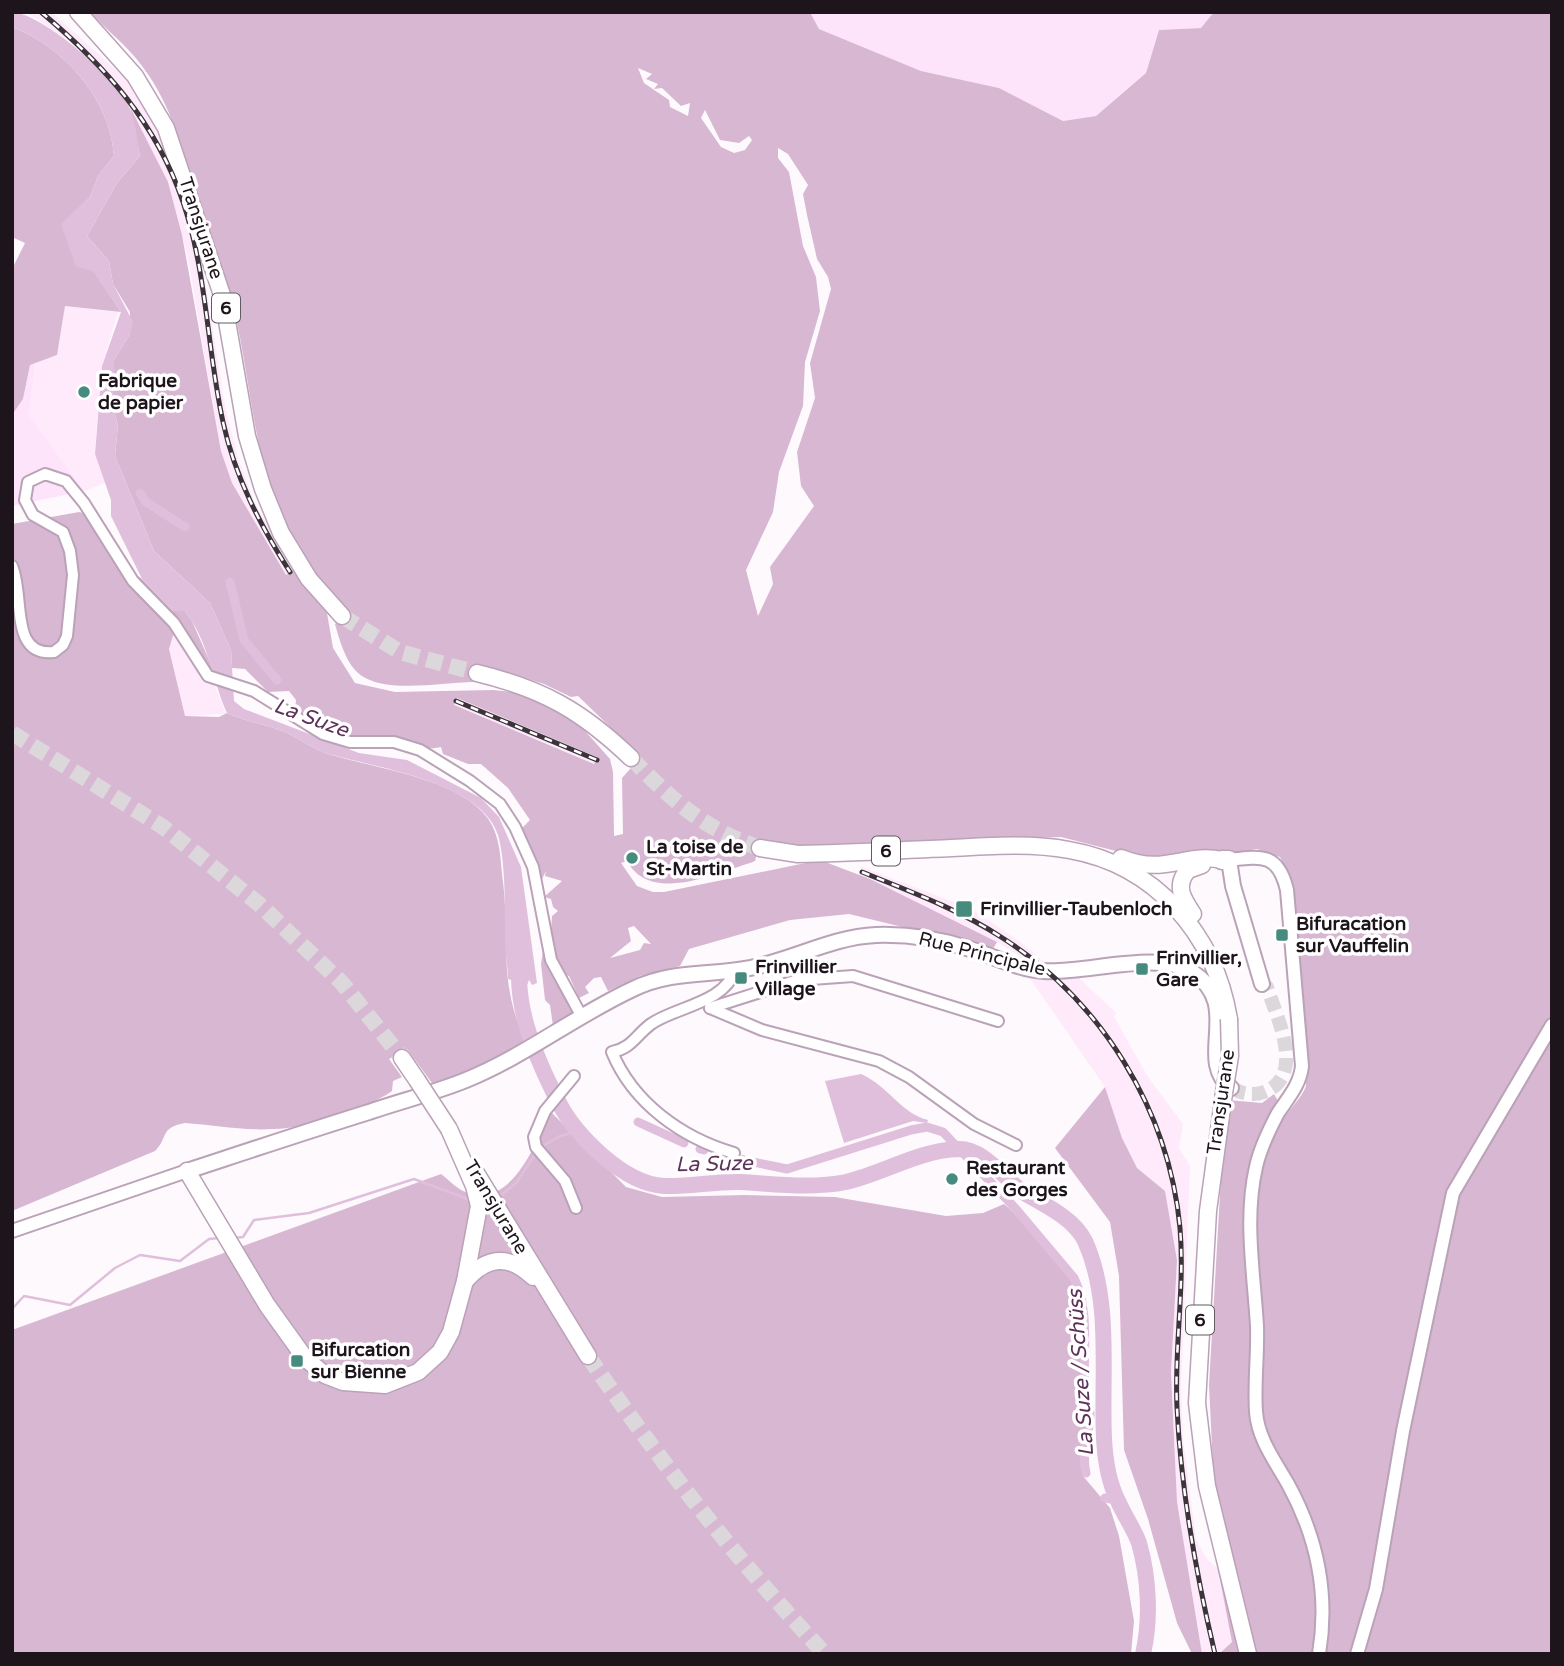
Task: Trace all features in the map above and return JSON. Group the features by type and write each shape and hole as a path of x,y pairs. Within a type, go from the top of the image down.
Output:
{"main road":[{"name":"Transjurane","path":"78,12 135,76 166,128 223,298 247,436 263,489 281,533 309,579 342,616"},
{"path":"477,673 543,693 563,703 604,733 631,758"},
{"name":"6","path":"760,848 798,854 1012,846 1070,850 1118,866 1173,894"},
{"path":"1070,850 1096,849 1150,867 1225,860"},
{"path":"1173,894 1188,870 1225,860"},
{"path":"1225,860 1262,984"},
{"name":"Transjurane","path":"1173,894 1200,924 1203,941 1219,976 1229,1019 1230,1087 1208,1211 1197,1404 1206,1486 1241,1651"},
{"name":"Rue Principale","path":"187,1171 462,1082 508,1060 632,989 657,979 688,972 735,970 763,965 835,940 895,934 947,942 1036,971 1066,972 1162,963 1192,972 1214,997 1219,1019 1218,1047 1230,1087"},
{"name":"Transjurane","path":"404,1061 449,1129 588,1356"},
{"path":"187,1171 203,1202 267,1305 291,1342 309,1363 325,1375 349,1384 377,1386 398,1382 418,1372 440,1352 451,1332 465,1281 479,1206 474,1186 449,1129"},
{"path":"465,1281 483,1264 504,1259 522,1266 548,1292"}],"street":[{"path":"12,566 21,606 23,636 27,645 36,651 54,652 63,645 70,618 71,551 63,532 33,515 25,499 29,482 36,476 56,475 66,481 84,503 133,581 174,623 200,664 214,680 262,694 323,734 350,742 394,742 437,759 500,804 533,867 551,960 579,1019"},
{"path":"1225,860 1253,857 1269,860 1282,872 1287,890 1302,1066 1298,1082 1273,1122 1260,1152 1252,1185 1250,1225 1257,1327 1256,1409 1263,1439 1299,1505 1314,1544 1323,1597 1319,1654"},
{"path":"734,1153 706,1144 661,1116 628,1084 612,1052 630,1045 652,1023 694,1005 726,985 735,970"},
{"path":"710,1008 797,981 853,976 998,1021"},
{"path":"694,1005 710,1008 762,1030 879,1061 909,1077 974,1124 1016,1146"},
{"path":"1357,1654 1376,1589 1402,1431 1452,1193 1552,1025"},
{"path":"574,1076 550,1104 536,1128 540,1151 565,1181 576,1208"},
{"path":"12,1231 187,1171"}],"shaded area":[{"path":"12,12 42,24 79,50 111,82 132,114 140,156 117,183 87,236 109,261 113,284 133,322 130,334 114,360 114,411 118,425 115,456 154,551 210,603 231,650 234,701 244,709 359,753 407,760 481,798 499,817 521,867 537,983 532,985 529,980 527,985 508,979 502,859 498,835 488,817 470,801 423,779 325,753 280,730 227,713 205,648 193,623 185,611 173,611 142,579 111,516 111,500 95,454 102,366 121,312 93,271 76,267 61,224 90,197 98,176 114,156 111,135 94,96 81,78 49,47 12,27"},
{"path":"26,12 51,12 86,43 128,81 162,133 187,205 202,262 225,406 238,458 254,502 294,569 286,575 232,484 221,451 188,258 168,182 119,94 71,42"},
{"path":"90,12 810,12 819,29 921,71 999,88 1063,121 1096,116 1146,73 1159,30 1201,28 1214,12 1552,12 1552,1654 1219,1654 1232,1642 1218,1569 1209,1385 1224,1125 1228,1100 1262,1103 1274,1094 1278,1101 1265,1126 1277,1126 1306,1086 1291,879 1280,857 1257,849 1163,863 1061,837 806,847 761,839 755,861 701,879 667,883 651,881 637,874 627,861 621,863 637,886 653,892 664,892 820,860 870,879 997,942 993,949 849,914 790,920 689,949 680,966 640,976 608,991 601,977 594,978 585,987 589,993 579,998 569,976 558,973 551,932 552,916 558,911 553,907 551,899 544,897 562,881 545,876 546,871 541,881 539,867 520,830 530,820 508,788 481,764 468,764 443,754 441,747 394,747 324,730 295,709 296,700 289,691 268,692 245,669 232,668 231,650 210,603 154,551 115,456 118,425 114,411 114,360 130,334 130,312 113,284 109,261 87,236 117,183 140,156 130,107 168,182 182,235 221,451 232,483 286,575 294,569 327,613 333,648 355,683 395,692 493,690 522,693 578,723 610,759 613,772 614,836 623,834 622,778 631,768 626,762 636,752 578,696 571,697 544,684 478,664 475,678 484,682 416,686 381,683 366,678 351,665 335,624 348,610 317,576 293,541 265,469 234,308 176,131 161,97 142,66","holes":["638,68 652,74 646,79 658,84 654,89 662,88 681,106 690,103 688,116 670,107 669,100 644,83","705,110 720,140 739,143 749,136 752,140 745,150 734,153 721,147 701,118","778,148 788,154 808,185 803,194 807,215 817,259 828,277 831,289 810,363 815,398 797,452 801,486 814,506 770,567 773,584 758,616 746,570 773,512 779,472 803,406 805,362 820,311 816,277 803,246 789,172 778,158","457,698 597,757 594,764 454,705","634,926 651,944 644,943 640,950 610,958 631,941 628,928"]},
{"path":"810,12 1214,12 1202,28 1159,30 1146,73 1096,116 1063,121 999,88 921,71 819,29"},
{"path":"12,27 49,47 66,62 94,96 104,115 114,156 98,176 90,197 62,224 121,312 65,306 57,355 30,365 23,399 12,415 12,269 25,243 12,237"},
{"path":"65,306 118,312 102,366 96,433 95,454 105,483 84,491 29,415 35,363 57,355"},
{"path":"35,363 29,415 84,491 12,506 12,415 23,399 30,365"},
{"path":"79,512 94,516 128,569 142,579 173,611 185,611 192,621 216,676 206,667 182,625 175,629 169,649 185,716 219,717 227,713 272,727 325,753 434,783 472,803 486,816 495,831 499,847 505,904 508,982 517,1021 526,1042 473,1070 432,1083 407,1049 389,1059 402,1077 393,1081 392,1091 366,1106 319,1122 287,1128 251,1129 185,1123 177,1125 168,1130 155,1151 12,1211 12,524"},
{"path":"182,625 206,667 216,676 215,686 226,714 185,716 169,649 175,629"},
{"path":"456,698 598,757 594,764 453,705"},
{"path":"862,867 972,909 1023,944 1061,977 1078,977 1116,1013 1114,1017 1148,1077 1183,1124 1179,1148 1190,1166 1181,1385 1183,1439 1196,1539 1206,1558 1218,1569 1233,1642 1219,1654 1202,1654 1177,1502 1171,1373 1177,1260 1165,1191 1137,1168 1122,1138 1105,1087 1029,977 1030,962 997,942 859,875"},
{"path":"544,945 546,962 572,1008 572,1014 553,1026 550,1005 545,1000 541,964"},
{"path":"861,1074 871,1079 910,1112 928,1120 927,1123 913,1121 844,1143 825,1081"},
{"path":"1105,1087 1122,1138 1137,1168 1165,1191 1177,1260 1171,1373 1177,1502 1202,1654 1192,1654 1177,1623 1148,1519 1124,1450 1119,1276 1110,1222 1055,1148"},
{"path":"551,1112 626,1187 662,1197 835,1197 946,1216 983,1213 1004,1204 1012,1211 1067,1268 1081,1305 1089,1413 1081,1451 1083,1476 1110,1508 1119,1536 1134,1621 1131,1654 12,1654 12,1330 441,1174 463,1191 480,1195 495,1192 508,1184 519,1171"}],"waterway":[{"path":"140,493 146,502 185,527"},
{"path":"230,582 244,640 277,680"},
{"name":"La Suze / Schüss","path":"520,961 520,997 524,1015 535,1051 558,1101 588,1142 602,1156 633,1177 664,1186 731,1182 820,1185 860,1178 930,1153 969,1150 987,1160 1018,1188 1074,1226 1085,1241 1099,1288 1104,1338 1104,1438 1108,1471 1120,1506 1139,1543 1145,1570 1148,1613 1143,1654"},
{"name":"La Suze","path":"638,1122 684,1143"},
{"name":"La Suze","path":"734,1158 787,1169 911,1130 927,1127 943,1132 1015,1208 1074,1278 1084,1319 1085,1392 1090,1413 1086,1473"},
{"path":"541,1147 560,1136 577,1132"},
{"name":"La Suze","path":"700,1149 704,1150"},
{"path":"499,1197 516,1183 537,1152"},
{"path":"233,1238 243,1237 254,1220 309,1213 414,1179 473,1201"},
{"path":"12,1309 24,1296 70,1305 115,1268 140,1255 180,1261 209,1239 219,1238"},
{"path":"1105,1498 1117,1500"}],"tunnel":[{"path":"342,616 400,652 477,673"},
{"path":"12,733 163,827 259,904 342,983 402,1058"},
{"path":"631,758 689,812 722,832 760,848"},
{"path":"1232,1088 1248,1094 1264,1092 1277,1084 1284,1073 1285,1044 1267,987 1262,984"},
{"path":"588,1356 701,1510 825,1654"}],"railway":[{"path":"41,12 86,53 125,97 143,121 172,173 183,202 197,256 228,442 250,500 290,572"},
{"path":"456,701 597,760"},
{"path":"862,872 968,918 1001,937 1037,963 1070,992 1099,1026 1124,1062 1145,1101 1173,1184 1180,1228 1181,1273 1176,1386 1179,1439 1190,1532 1215,1654"}],"place":[{"name":"Fabrique de papier","path":"84,392"},
{"name":"La toise de St-Martin","path":"632,858"},
{"name":"Frinvillier-Taubenloch","path":"964,909"},
{"name":"Bifuracation sur Vauffelin","path":"1282,935"},
{"name":"Frinvillier, Gare","path":"1142,969"},
{"name":"Frinvillier Village","path":"741,978"},
{"name":"Restaurant des Gorges","path":"952,1179"},
{"name":"Bifurcation sur Bienne","path":"297,1361"}]}
